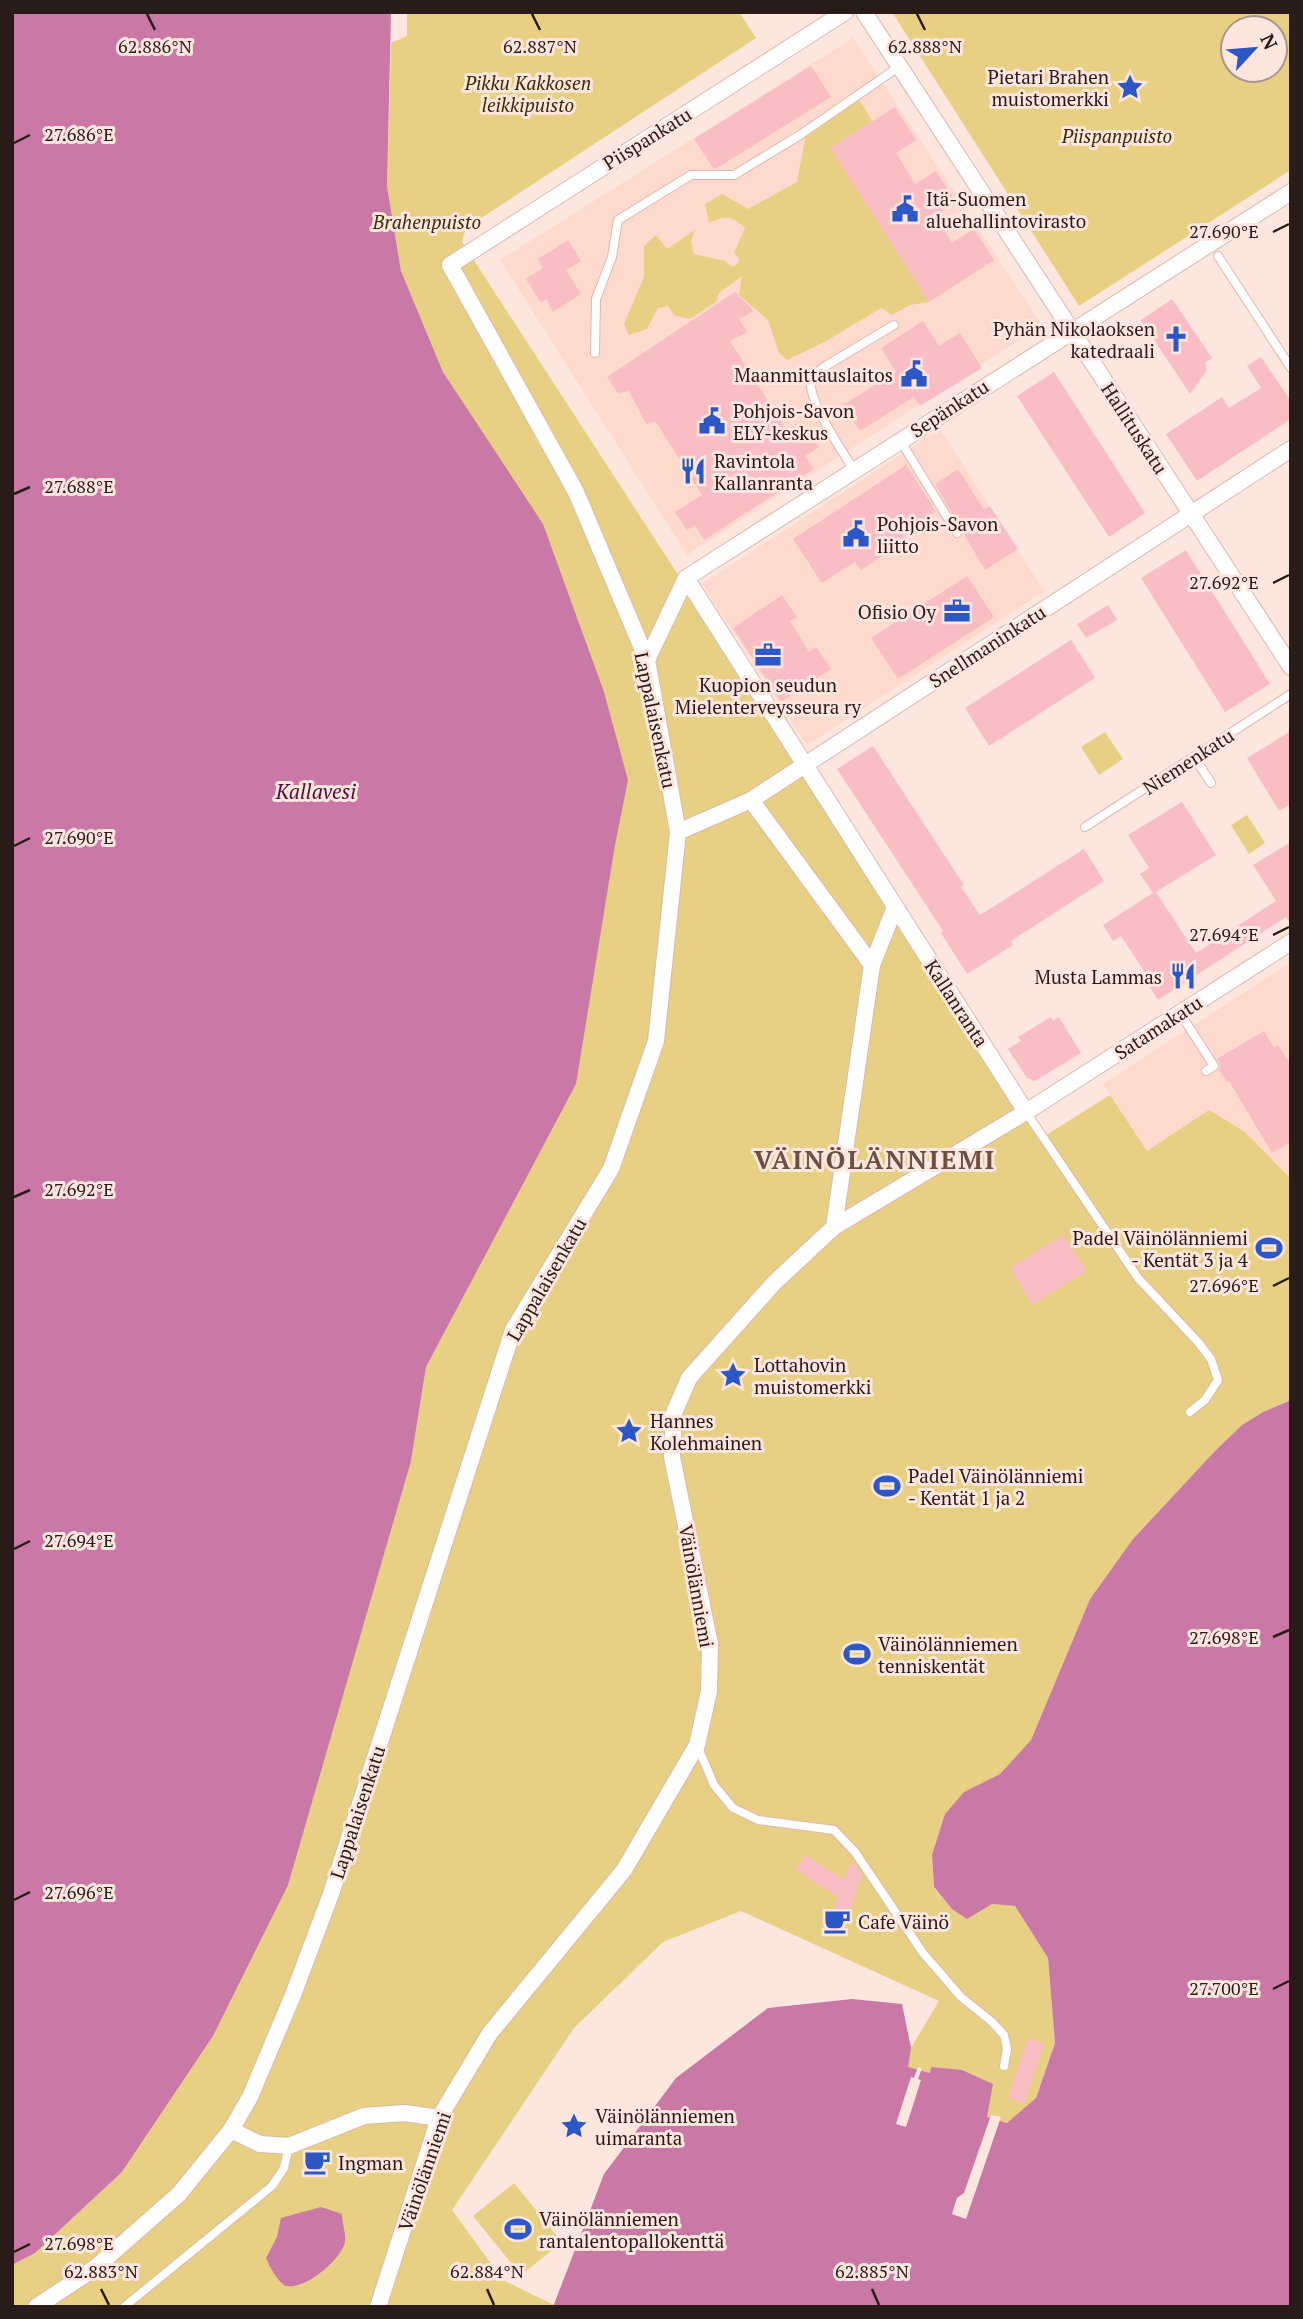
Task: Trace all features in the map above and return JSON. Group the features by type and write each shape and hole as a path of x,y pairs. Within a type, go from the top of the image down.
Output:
{"street":[{"name":"Piispankatu","path":"450,265 845,12"},
{"name":"Hallituskatu","path":"864,12 1291,667"},
{"name":"Sepänkatu","path":"686,578 1291,192"},
{"name":"Lappalaisenkatu","path":"36,2307 95,2268 179,2194 231,2130 260,2076 331,1894 513,1330 611,1169 656,1041 678,832 647,660 576,492 450,265"},
{"name":"Snellmaninkatu","path":"678,832 751,800 1291,449"},
{"path":"647,660 686,578"},
{"name":"Kallanranta","path":"686,578 1026,1112"},
{"path":"751,800 872,965"},
{"path":"834,1227 872,965 895,908"},
{"name":"Satamakatu","path":"1026,1112 1291,942"},
{"name":"Väinölänniemi","path":"378,2307 439,2118 489,2033 624,1870 697,1745 709,1691 710,1644 672,1457 674,1413 689,1378 774,1283 834,1227 1026,1112"},
{"path":"231,2130 260,2144 289,2146 364,2116 405,2113 439,2118"}],"lane":[{"path":"595,354 596,299 612,257 618,220 691,175 734,175 800,135 900,66"},
{"path":"1218,256 1291,368"},
{"path":"854,470 818,406 811,384 814,374 894,325"},
{"path":"900,440 957,533"},
{"name":"Niemenkatu","path":"1084,827 1291,694"},
{"path":"1194,757 1211,783"},
{"path":"1180,1013 1214,1066 1206,1071"},
{"name":"Kallanranta","path":"1026,1112 1138,1278 1211,1359 1218,1380 1205,1400 1191,1412"},
{"path":"697,1745 714,1785 733,1808 758,1820 834,1830 855,1852 923,1953 961,1997 1004,2035 1007,2049 1004,2066"},
{"path":"124,2307 272,2186 284,2168 289,2146"}],"shaded area":[{"path":"853,38 1042,325 687,555 500,260"},
{"path":"940,429 1046,590 807,745 702,584"},
{"path":"1291,962 1291,1179 1245,1132 1147,1152 1103,1084"}],"green space":[{"path":"407,12 739,12 756,38 466,228 462,242 1043,1137 1110,1095 1147,1151 1209,1110 1245,1132 1291,1179 1291,1400 1242,1425 1133,1539 1090,1599 1031,1740 1000,1774 964,1792 932,1855 934,1888 952,1909 992,1904 1015,1906 1048,1958 1055,2043 1036,2098 1008,2123 987,2117 931,2067 930,2073 907,2067 911,2048 939,2001 741,1911 663,1942 574,2028 452,2210 503,2280 554,2305 564,2279 603,2307 12,2307 12,2265 35,2253 122,2172 213,2036 411,1461 426,1367 455,1312 509,474 443,372 401,271 387,186 391,43 407,36"},
{"name":"Piispanpuisto","path":"892,12 1291,12 1291,170 1079,306"},
{"path":"858,98 872,121 831,148 929,302 910,305 892,315 881,308 826,341 787,360 779,353 768,320 739,295 742,276 719,293 716,302 690,319 675,316 668,306 658,308 647,329 629,335 624,324 644,277 644,246 656,235 667,249 695,230 691,241 694,254 725,261 732,267 738,264 739,258 734,253 745,228 728,218 709,223 705,204 722,194 748,209 797,182 806,134"},
{"path":"1105,732 1123,759 1099,775 1081,747"},
{"path":"1247,815 1265,843 1249,854 1231,825"},
{"name":"Väinölänniemen rantalentopallokenttä","path":"514,2183 562,2242 521,2275 473,2216"}],"water":[{"name":"Kallavesi","path":"12,12 391,12 387,186 401,271 443,372 543,524 604,692 628,780 576,1084 426,1367 411,1461 288,1885 213,2036 122,2172 35,2253 12,2265"},
{"path":"1291,1400 1291,2307 553,2307 604,2174 676,2078 768,2008 852,1999 902,2004 911,2048 908,2067 930,2073 931,2067 962,2070 993,2084 987,2117 1007,2123 1036,2098 1055,2043 1048,1958 1015,1906 992,1904 967,1919 952,1909 934,1887 932,1855 945,1814 964,1792 1000,1774 1031,1740 1090,1599 1133,1539 1242,1425"},
{"path":"321,2207 342,2214 345,2238 343,2248 330,2265 311,2280 291,2286 284,2285 266,2258 277,2237 281,2218"}],"pier":[{"path":"918,2067 922,2068 918,2079 921,2080 906,2127 896,2124 911,2077 914,2078"},
{"path":"991,2115 1001,2117 966,2219 952,2214 957,2198 964,2193"}],"building":[{"path":"811,66 831,97 713,168 694,139"},
{"path":"895,107 916,140 896,153 915,184 936,171 956,202 935,216 952,243 974,229 994,260 929,302 830,148"},
{"path":"568,240 581,261 566,270 581,294 553,312 546,299 541,303 526,279 543,268 538,259"},
{"path":"735,292 754,311 739,319 747,332 730,341 793,441 808,431 819,447 805,456 814,469 704,540 695,525 687,530 675,512 702,495 656,422 646,424 629,391 618,393 607,377"},
{"name":"Pyhän Nikolaoksen katedraali","path":"1172,299 1212,358 1205,363 1207,370 1190,394 1141,320"},
{"path":"923,321 939,346 960,333 982,368 920,406 914,397 860,431 843,405 896,372 881,348"},
{"path":"1261,357 1291,401 1291,419 1197,481 1166,434 1222,397 1229,408 1261,388 1247,366"},
{"path":"1054,372 1145,513 1109,537 1017,396"},
{"path":"906,465 936,511 902,533 907,540 861,570 855,562 822,583 793,539"},
{"path":"958,469 984,510 990,506 1018,549 985,570 935,484"},
{"path":"1186,550 1270,684 1225,712 1141,578"},
{"path":"967,576 994,617 898,679 871,638"},
{"path":"782,595 797,617 790,621 809,652 816,647 831,669 781,702 733,628"},
{"path":"1108,605 1117,620 1086,638 1077,624"},
{"path":"1071,640 1095,678 989,746 965,708"},
{"path":"1291,731 1291,804 1279,811 1247,758"},
{"path":"873,746 964,885 961,887 980,915 1084,849 1104,881 1011,941 1013,945 967,974 941,933 943,931 837,769"},
{"path":"1182,802 1216,855 1156,892 1196,953 1276,901 1253,865 1291,842 1291,924 1286,917 1158,1000 1148,984 1151,982 1121,936 1113,941 1103,925 1153,893 1140,874 1149,868 1128,835"},
{"path":"1051,1017 1053,1021 1059,1017 1081,1053 1035,1081 1027,1078 1008,1049 1021,1041 1018,1037"},
{"path":"1264,1031 1274,1048 1278,1045 1291,1065 1291,1142 1272,1153 1229,1081 1227,1082 1219,1070 1217,1059"},
{"path":"1063,1235 1087,1271 1032,1305 1010,1268"},
{"path":"805,1855 844,1880 852,1860 862,1875 842,1933 826,1927 838,1897 796,1870"},
{"path":"1028,2038 1044,2044 1024,2104 1008,2097"}],"place":[{"name":"Pietari Brahen muistomerkki","path":"1130,87"},
{"name":"Itä-Suomen aluehallintovirasto","path":"905,209"},
{"name":"Pyhän Nikolaoksen katedraali","path":"1176,339"},
{"name":"Maanmittauslaitos","path":"914,374"},
{"name":"Pohjois-Savon ELY-keskus","path":"712,421"},
{"name":"Ravintola Kallanranta","path":"693,471"},
{"name":"Pohjois-Savon liitto","path":"856,534"},
{"name":"Ofisio Oy","path":"957,611"},
{"name":"Kuopion seudun Mielenterveysseura ry","path":"768,655"},
{"name":"Musta Lammas","path":"1183,976"},
{"name":"Padel Väinölänniemi - Kentät 3 ja 4","path":"1269,1248"},
{"name":"Lottahovin muistomerkki","path":"733,1375"},
{"name":"Hannes Kolehmainen","path":"629,1431"},
{"name":"Padel Väinölänniemi - Kentät 1 ja 2","path":"887,1486"},
{"name":"Väinölänniemen tenniskentät","path":"857,1654"},
{"name":"Cafe Väinö","path":"837,1921"},
{"name":"Väinölänniemen uimaranta","path":"574,2126"},
{"name":"Ingman","path":"317,2162"},
{"name":"Väinölänniemen rantalentopallokenttä","path":"518,2229"}],"district":[{"name":"VÄINÖLÄNNIEMI","path":"875,1159"}],"park label":[{"name":"Pikku Kakkosen leikkipuisto","path":"528,93"},
{"name":"Brahenpuisto","path":"427,221"}]}
